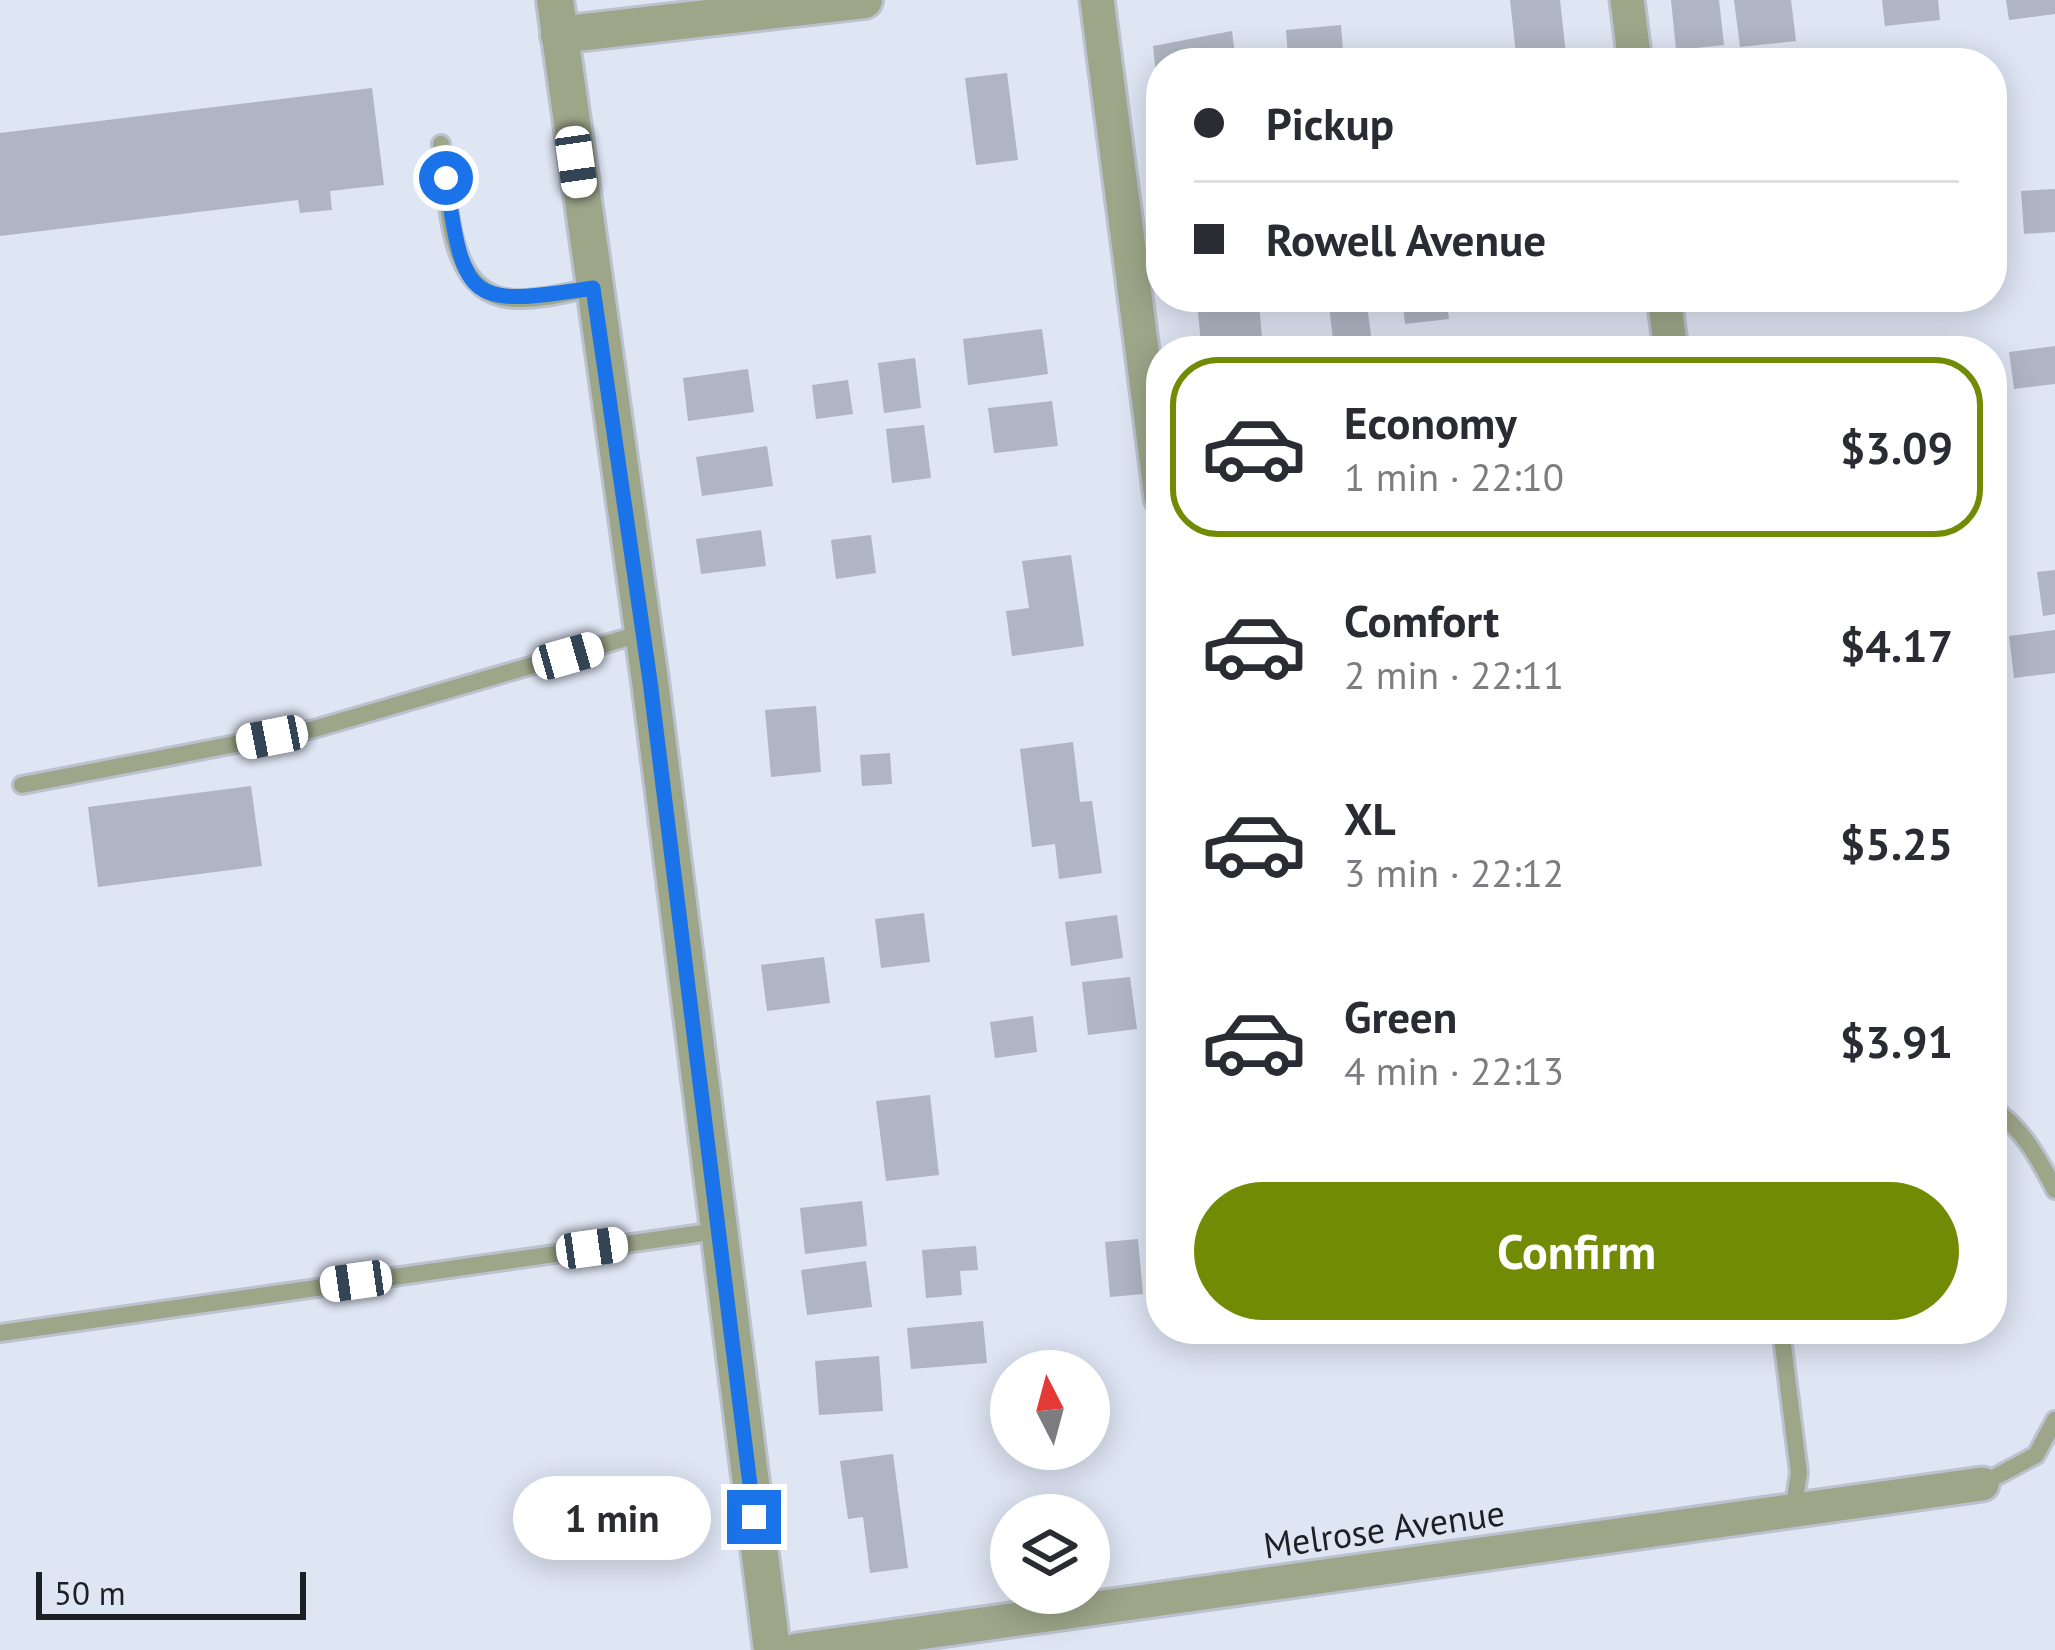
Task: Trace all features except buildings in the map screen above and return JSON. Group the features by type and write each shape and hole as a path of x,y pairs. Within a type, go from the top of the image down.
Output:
{"street":[{"path":"772,1650 643,633 557,17 864,0"},
{"path":"1097,0 1146,381"},
{"path":"1627,0 1633,48"},
{"name":"Melrose Avenue","path":"797,1650 1982,1484"}],"lane":[{"path":"441,144 456,245 470,278 483,292 515,300 593,288"},
{"path":"22,785 314,729 643,633"},
{"path":"2007,1118 2055,1190"},
{"path":"0,1333 717,1231"},
{"path":"1783,1344 1799,1473 1793,1511"},
{"path":"1982,1484 2036,1455 2055,1420"}],"route":[{"path":"446,178 456,245 470,278 483,292 515,300 593,288 650,681 754,1517"}]}
